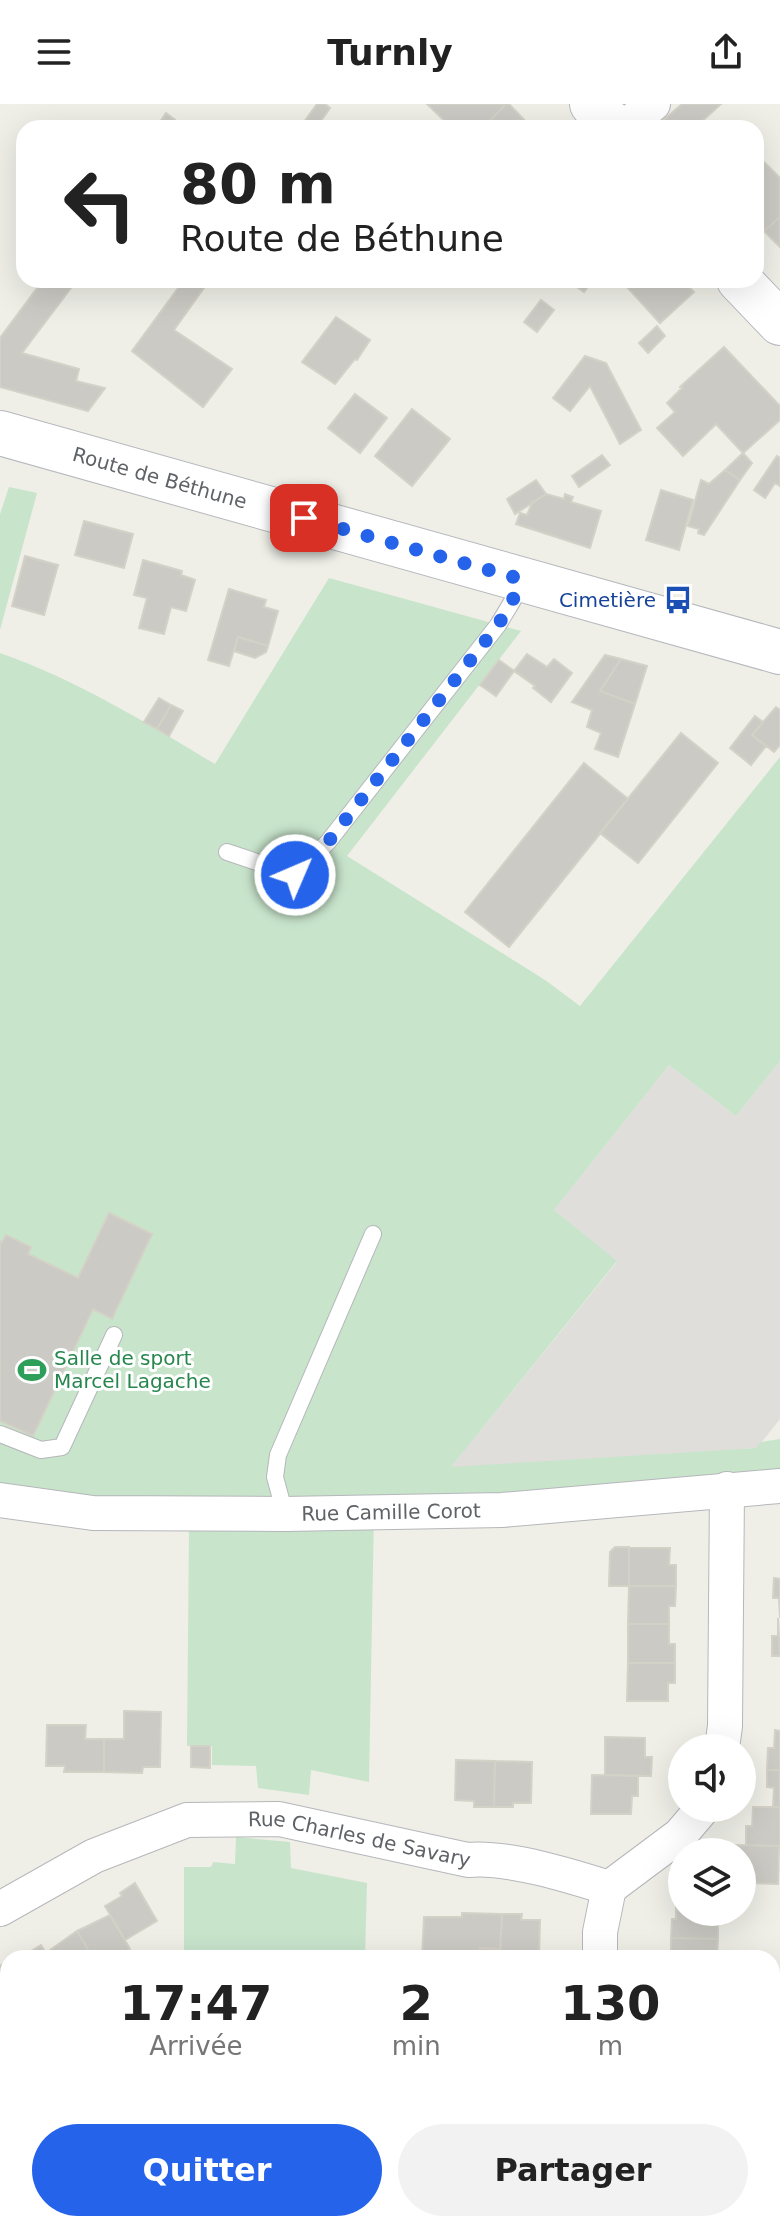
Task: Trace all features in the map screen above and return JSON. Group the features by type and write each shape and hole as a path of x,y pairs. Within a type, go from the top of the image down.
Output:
{"main road":[{"path":"559,104 574,120"},
{"path":"592,104 607,120"},
{"path":"747,288 780,323"},
{"name":"Route de Béthune","path":"0,433 780,652"}],"street":[{"path":"634,120 653,104"},
{"name":"Rue Camille Corot","path":"0,1500 93,1513 285,1514 502,1510 780,1486"},
{"path":"724,1734 727,1489"},
{"name":"Rue Charles de Savary","path":"0,1909 94,1856 187,1820 279,1819 468,1860 485,1858 609,1888"},
{"path":"600,1950 600,1932 609,1888 680,1835 691,1822"}],"lane":[{"path":"227,852 295,875 328,842 498,625 513,600 517,578"},
{"path":"285,1514 275,1477 278,1455 373,1234"},
{"path":"0,1434 41,1450 62,1447 114,1335"}],"shaded area":[{"path":"780,1061 780,1419 757,1448 450,1468 617,1262 554,1210 669,1065 736,1116"}],"green space":[{"path":"9,487 37,493 0,630 0,514"},
{"path":"329,578 521,631 347,856 545,980 580,1006 780,757 780,1061 736,1116 669,1065 554,1210 617,1261 451,1467 756,1448 761,1442 780,1439 780,1486 374,1512 369,1782 311,1770 309,1795 258,1788 256,1766 212,1765 212,1746 187,1746 187,1515 0,1500 0,653 83,689 215,764"},
{"path":"236,1837 290,1842 291,1868 367,1883 365,1950 184,1950 184,1867 211,1867 213,1862 235,1864"}],"building":[{"path":"317,104 330,108 322,120 305,120"},
{"path":"427,104 506,104 491,120 444,120"},
{"path":"509,104 524,120 491,120"},
{"path":"682,104 721,104 703,120 664,120"},
{"path":"166,113 175,120 161,120"},
{"path":"764,162 780,178 780,217 764,231"},
{"path":"780,217 780,247 764,231"},
{"path":"37,288 71,288 22,353 79,369 76,381 105,388 88,411 0,387 0,338"},
{"path":"178,288 204,288 174,330 232,369 203,407 132,351"},
{"path":"628,288 690,288 694,292 660,323"},
{"path":"541,300 554,310 537,332 524,322"},
{"path":"336,317 370,340 335,384 302,362"},
{"path":"657,326 665,336 648,353 639,343"},
{"path":"724,347 780,406 780,420 743,453 716,424 683,456 657,428 675,412 667,403 680,387"},
{"path":"585,356 606,363 641,430 620,444 590,386 570,411 553,398"},
{"path":"355,394 387,418 360,453 328,428"},
{"path":"412,409 450,439 412,486 375,456"},
{"path":"743,453 752,463 740,480 725,470"},
{"path":"602,455 610,465 579,487 572,476"},
{"path":"777,456 780,458 780,486 775,483 765,498 754,490"},
{"path":"725,470 740,480 704,535 698,533 699,529 688,526 701,480 709,484"},
{"path":"536,480 546,494 515,514 507,499"},
{"path":"661,490 693,500 679,550 646,540"},
{"path":"546,494 564,499 565,494 573,497 571,502 601,511 590,548 516,524 520,513 527,515 532,503"},
{"path":"84,521 133,534 124,568 75,555"},
{"path":"25,556 58,565 44,615 12,606"},
{"path":"143,560 182,571 181,575 195,580 186,611 171,607 164,634 139,628 147,598 134,595"},
{"path":"229,589 266,600 264,607 278,611 268,646 238,637 229,666 208,660"},
{"path":"238,637 268,646 266,652 255,658 234,651"},
{"path":"527,654 547,667 554,659 572,673 551,702 514,671"},
{"path":"605,655 621,659 600,691 635,704 618,757 595,749 601,733 587,727 592,710 572,702"},
{"path":"621,659 647,666 635,704 600,691"},
{"path":"499,660 514,671 496,696 480,685"},
{"path":"159,698 171,705 157,729 144,722"},
{"path":"171,705 183,711 169,736 157,729"},
{"path":"776,707 780,710 780,745 774,752 752,735"},
{"path":"755,716 763,722 752,735 766,746 751,765 730,748"},
{"path":"681,733 718,763 638,863 600,833"},
{"path":"584,763 628,799 509,947 465,912"},
{"name":"Salle de sport Marcel Lagache","path":"109,1213 152,1234 112,1319 93,1309 33,1436 0,1421 0,1241 6,1235 31,1247 28,1254 78,1278"},
{"path":"615,1547 629,1547 629,1586 609,1586 610,1552"},
{"path":"629,1547 670,1548 669,1565 676,1565 676,1586 629,1586"},
{"path":"774,1578 780,1579 780,1618 779,1598 773,1598"},
{"path":"629,1586 676,1586 675,1606 669,1606 669,1624 628,1624"},
{"path":"778,1618 780,1656 772,1656 772,1636 778,1636"},
{"path":"628,1624 669,1624 669,1644 675,1644 675,1663 628,1663"},
{"path":"628,1663 675,1663 675,1683 668,1683 668,1701 627,1701"},
{"path":"124,1711 161,1712 160,1767 143,1767 142,1773 104,1772 104,1739 124,1739"},
{"path":"47,1725 86,1725 85,1739 104,1739 104,1772 64,1772 65,1766 46,1766"},
{"path":"775,1730 780,1731 780,1770 767,1770 768,1748 774,1748"},
{"path":"605,1737 645,1738 645,1757 652,1757 651,1776 605,1775"},
{"path":"191,1746 210,1746 210,1768 191,1767"},
{"path":"456,1760 495,1761 494,1807 474,1807 474,1801 455,1800"},
{"path":"495,1761 532,1762 531,1803 494,1807"},
{"path":"767,1770 780,1770 780,1807 773,1807 774,1788 767,1787"},
{"path":"592,1775 638,1776 638,1796 632,1796 631,1814 591,1814"},
{"path":"756,1807 780,1807 780,1846 756,1845 756,1838 746,1838 746,1826 752,1826 752,1822 756,1822"},
{"path":"756,1846 779,1846 778,1884 756,1883"},
{"path":"135,1883 157,1921 125,1940 105,1906 122,1896 120,1893"},
{"path":"462,1913 502,1914 500,1949 422,1950 424,1917 462,1917"},
{"path":"502,1914 522,1914 521,1920 540,1920 539,1950 500,1950"},
{"path":"110,1915 130,1949 88,1950 77,1931"},
{"path":"672,1926 718,1926 718,1939 671,1938"},
{"path":"77,1931 88,1950 50,1950"},
{"path":"671,1938 718,1939 717,1950 671,1950"}],"place":[{"name":"Cimetière","path":"678,600"},
{"name":"Salle de sport Marcel Lagache","path":"32,1370"}],"route":[{"path":"295,875 328,842 498,625 513,600 517,578 304,518"}]}
